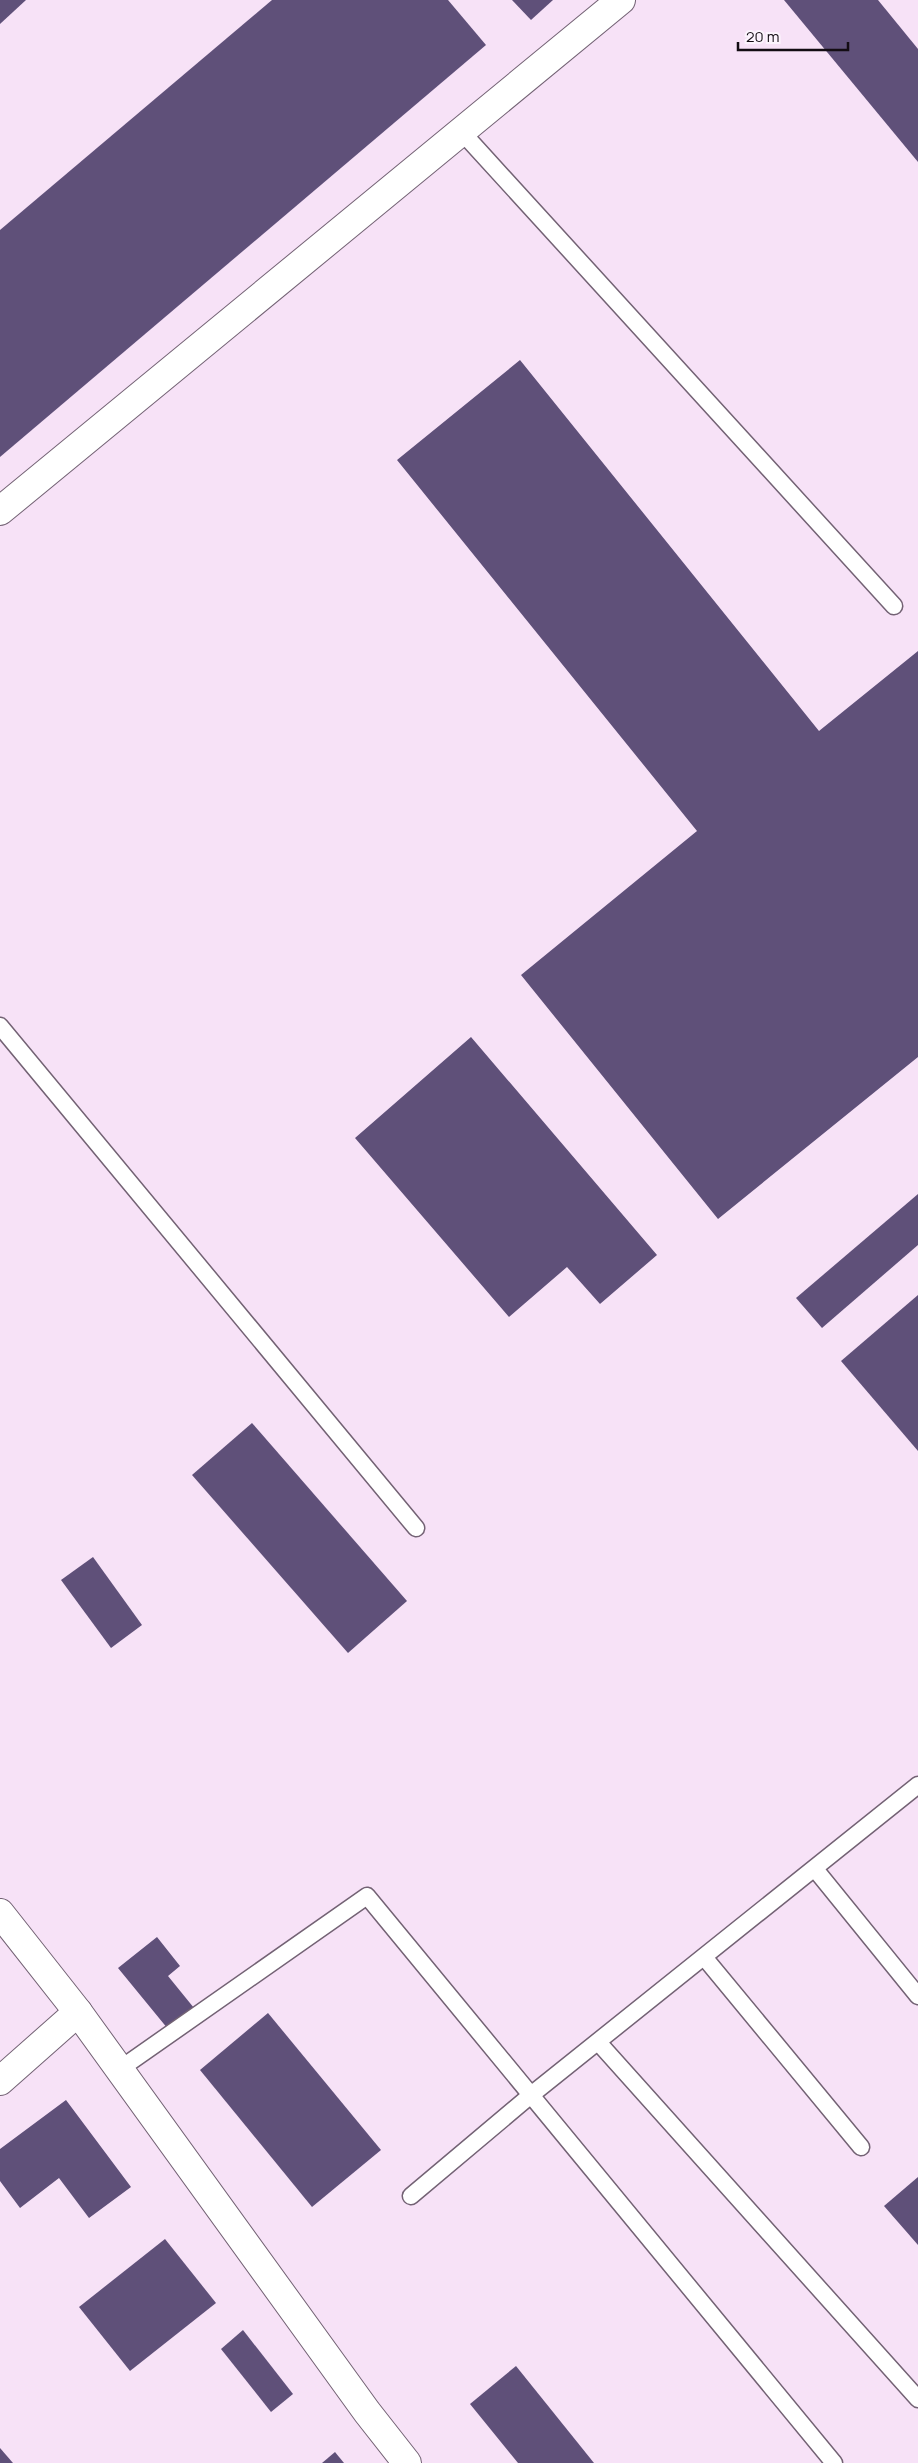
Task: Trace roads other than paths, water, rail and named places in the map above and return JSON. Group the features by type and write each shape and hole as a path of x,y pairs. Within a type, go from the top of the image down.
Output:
{"street":[{"path":"0,511 621,0"},
{"path":"0,1913 78,2012 367,2412 407,2463"},
{"path":"0,2081 78,2012"}],"lane":[{"path":"461,131 894,606"},
{"path":"0,1026 416,1528"},
{"path":"411,2196 531,2095 916,1790"},
{"path":"815,1869 918,1996"},
{"path":"120,2069 367,1896 834,2463"},
{"path":"704,1957 861,2147"},
{"path":"598,2042 918,2398"}]}
